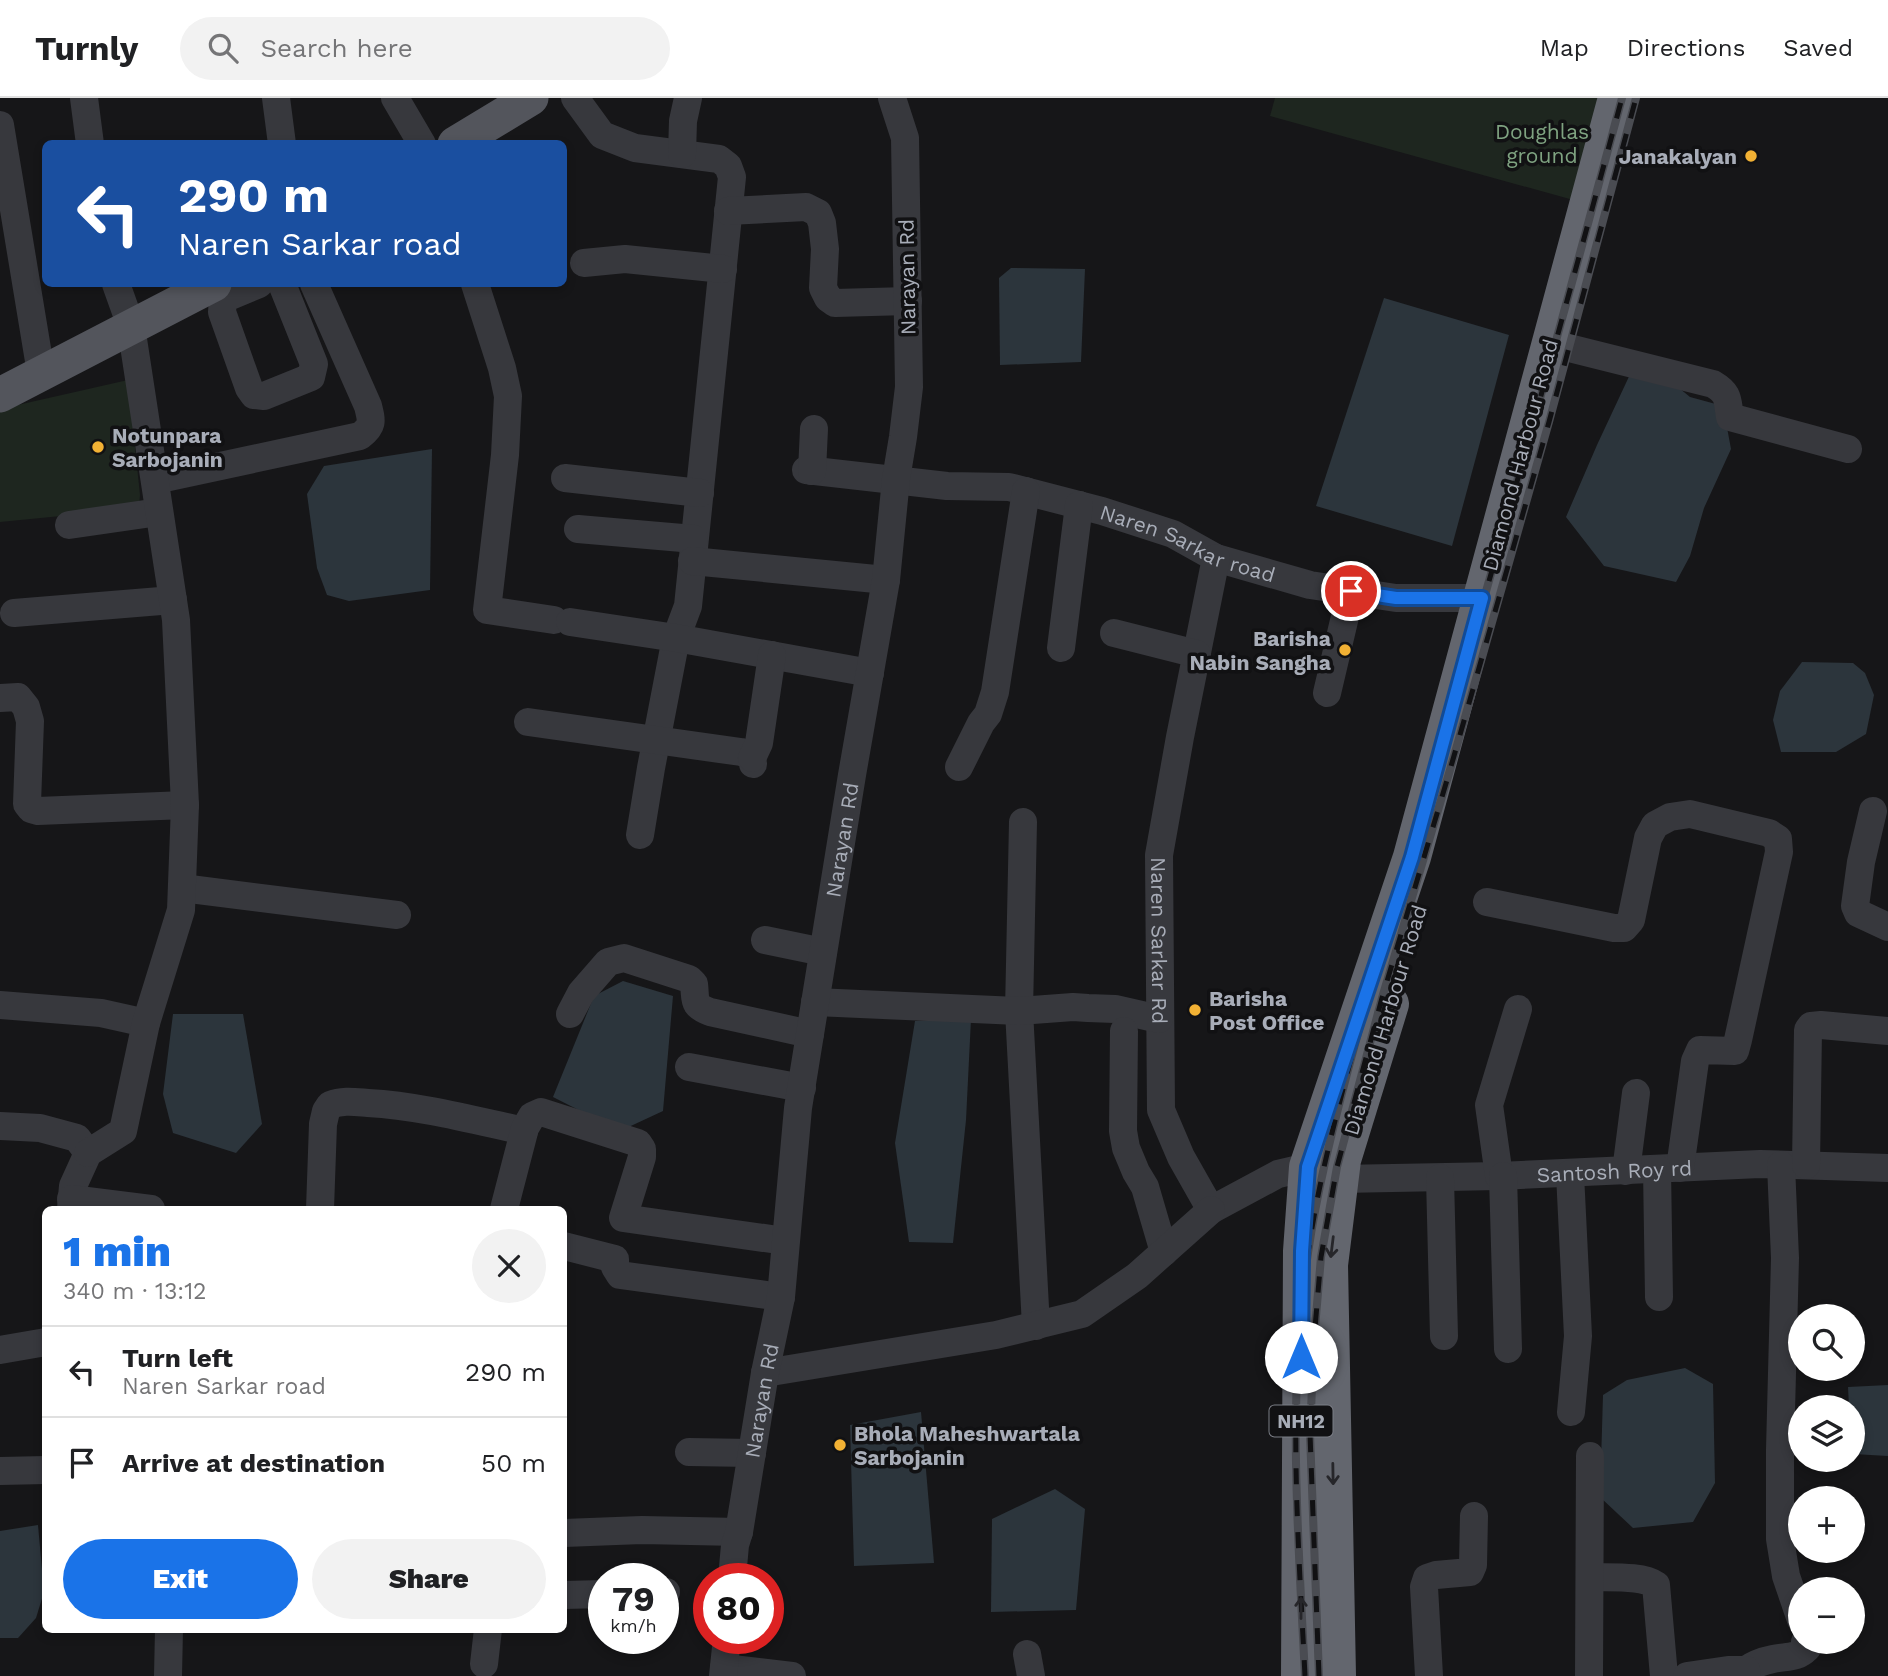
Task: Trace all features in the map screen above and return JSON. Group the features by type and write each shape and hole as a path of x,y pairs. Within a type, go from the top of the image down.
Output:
{"highway":[{"name":"Diamond Harbour Road","path":"1300,1676 1302,1251 1324,1173 1342,1160 1412,857 1617,98"},
{"name":"Diamond Harbour Road","path":"1381,990 1435,856 1641,98"},
{"name":"Diamond Harbour Road","path":"1324,1173 1329,1265 1337,1676"}],"main road":[{"path":"462,140 531,98"},
{"path":"0,395 208,287"}],"street":[{"path":"84,98 89,140"},
{"path":"276,98 281,140"},
{"path":"395,98 420,140"},
{"path":"575,98 602,135 635,148 719,159 728,166 732,177 688,606 676,638 640,835"},
{"path":"682,154 683,121 688,98"},
{"name":"Narayan Rd","path":"733,1563 765,1373 781,1297 802,1088 886,580 909,387 905,138 892,98"},
{"path":"0,125 41,373"},
{"path":"728,211 806,207 818,213 822,223 825,249 824,288 828,298 835,303 908,301"},
{"path":"584,263 625,259 723,269"},
{"path":"103,1206 71,1204 73,1186 88,1153 123,1131 146,1023 181,910 185,806 176,620 131,326 117,287"},
{"path":"252,287 223,299 222,312 248,388 254,395 264,396 310,377 313,370 314,364 283,287"},
{"path":"155,480 360,436 369,429 372,420 368,407 315,287"},
{"path":"476,287 502,368 508,396 505,455 487,610 676,638 870,673"},
{"path":"1573,349 1713,384 1728,399 1730,417 1848,449"},
{"name":"Naren Sarkar road","path":"814,429 809,470 947,486 1009,487 1172,534 1216,558 1310,585 1396,598 1482,598"},
{"path":"565,478 700,493"},
{"path":"959,767 988,714 995,692 1026,491"},
{"path":"1061,648 1079,505"},
{"path":"69,525 159,512"},
{"path":"578,529 886,580"},
{"name":"Naren Sarkar Rd","path":"1211,1210 1181,1157 1161,1110 1159,855 1216,558"},
{"path":"1327,693 1351,591"},
{"path":"14,613 173,600"},
{"path":"1114,633 1197,654"},
{"path":"528,722 741,752 749,754 753,761 759,743 772,655"},
{"path":"0,698 18,697 26,707 30,721 27,804 31,809 38,811 185,806"},
{"path":"1873,811 1861,862 1855,906 1858,913 1888,927"},
{"path":"1487,902 1624,928 1631,919 1648,838 1655,825 1670,817 1690,814 1769,833 1777,839 1779,852 1735,1051 1700,1050 1695,1061 1669,1169 1659,1297"},
{"path":"1023,822 1019,1011 1036,1326"},
{"path":"182,888 397,915"},
{"path":"765,940 823,952"},
{"path":"570,1014 581,993 608,962 624,958 689,979 694,984 694,1001 700,1008 810,1034"},
{"path":"815,1002 1019,1011 1088,1007 1115,1009 1160,1019"},
{"path":"0,1005 101,1013 146,1023"},
{"path":"1508,1349 1501,1176 1489,1105 1517,1009"},
{"path":"1788,1582 1780,1539 1785,1258 1808,1030 1811,1026 1821,1025 1888,1031"},
{"path":"1124,1031 1123,1131 1126,1148 1145,1187 1164,1252"},
{"path":"689,1067 802,1088"},
{"path":"1626,1171 1636,1093"},
{"path":"320,1206 323,1124 330,1105 339,1102 399,1105 524,1131"},
{"path":"505,1206 524,1131 532,1116 541,1112 638,1143 642,1149 642,1157 623,1218 615,1259 615,1267 620,1275 781,1297"},
{"path":"0,1126 40,1128 76,1138 88,1153"},
{"name":"Santosh Roy rd","path":"1324,1173 1440,1178 1760,1164 1888,1168"},
{"path":"765,1373 996,1335 1082,1314 1138,1276 1211,1210 1278,1174 1324,1173"},
{"path":"1570,1174 1578,1336 1571,1412"},
{"path":"1440,1178 1444,1336"},
{"path":"623,1218 785,1241"},
{"path":"567,1247 615,1259"},
{"path":"0,1350 42,1343"},
{"path":"689,1452 752,1453"},
{"path":"1589,1676 1590,1456"},
{"path":"0,1471 42,1470"},
{"path":"1429,1676 1424,1587 1427,1578 1436,1575 1470,1572 1473,1565 1474,1516"},
{"path":"567,1533 642,1530 739,1532"},
{"path":"1590,1577 1654,1583 1664,1676"},
{"path":"567,1595 588,1594"},
{"path":"167,1676 169,1633"},
{"path":"484,1664 488,1633"},
{"path":"725,1654 723,1672 792,1676"},
{"path":"1687,1676 1728,1670 1746,1673 1755,1664 1801,1654"}],"green space":[{"name":"Doughlas ground","path":"1275,98 1598,98 1577,201 1270,116"},
{"path":"128,380 139,506 0,522 0,409"}],"shaded area":[{"path":"1011,268 1085,269 1081,362 1000,365 999,278"},
{"path":"1384,298 1509,335 1452,546 1316,506"},
{"path":"1633,368 1668,379 1690,397 1723,406 1731,449 1704,508 1690,556 1676,582 1604,566 1566,517"},
{"path":"432,449 430,590 349,601 327,595 317,568 307,494 324,466"},
{"path":"1802,662 1853,663 1865,673 1874,695 1866,734 1836,752 1781,752 1773,720 1780,691"},
{"path":"623,981 673,996 663,1111 620,1131 553,1097 594,996"},
{"path":"173,1014 243,1014 262,1124 236,1153 173,1133 163,1094"},
{"path":"971,1019 966,1120 953,1243 909,1242 895,1143 915,1021"},
{"path":"1685,1368 1713,1384 1715,1483 1693,1522 1633,1528 1600,1497 1603,1395 1627,1380"},
{"path":"1888,1385 1888,1456 1865,1455 1865,1395 1848,1395 1848,1387"},
{"path":"921,1412 934,1563 854,1566 850,1425"},
{"path":"1055,1489 1085,1509 1076,1610 991,1612 992,1519"},
{"path":"38,1525 42,1598 36,1618 18,1638 0,1638 0,1531"}],"railway":[{"path":"1305,1676 1297,1518 1296,1411 1302,1306 1320,1184 1358,1032 1508,515 1622,98"},
{"path":"1319,1676 1310,1434 1321,1257 1337,1167 1382,998 1549,422 1636,98"}],"place":[{"name":"Janakalyan","path":"1751,156"},
{"name":"Notunpara Sarbojanin","path":"98,447"},
{"name":"Barisha Nabin Sangha","path":"1345,650"},
{"name":"Barisha Post Office","path":"1195,1010"},
{"name":"Bhola Maheshwartala Sarbojanin","path":"840,1445"}],"route":[{"path":"1301,1357 1302,1251 1308,1167 1412,857 1482,598 1396,598 1351,591"}]}
